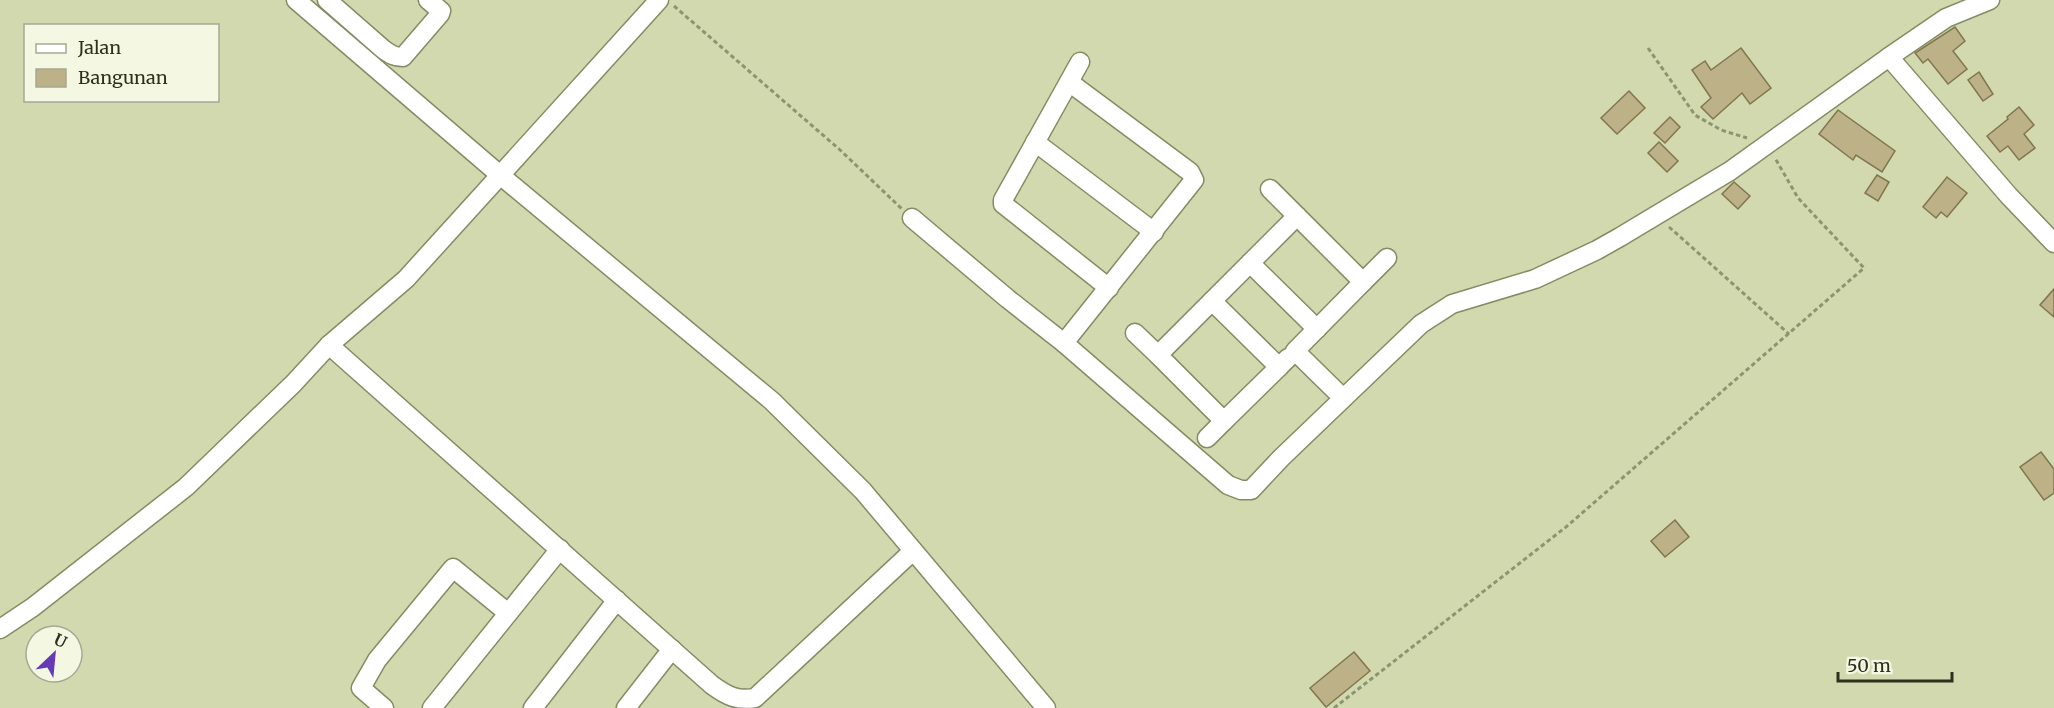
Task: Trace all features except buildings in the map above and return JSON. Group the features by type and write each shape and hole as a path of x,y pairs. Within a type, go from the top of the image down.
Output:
{"street":[{"path":"296,0 500,175 772,401 862,490 1046,708"},
{"path":"327,0 383,49 398,57 403,57 440,14 441,11 428,0"},
{"path":"0,629 33,607 186,487 293,384 328,345 406,279 660,0"},
{"path":"912,218 999,292 1064,343 1228,485 1240,490 1251,490 1343,398 1421,324 1435,314 1452,304 1535,279 1597,250 1730,171 1940,21 1990,0"},
{"path":"1888,57 2009,196 2054,243"},
{"path":"1080,62 1003,200 1003,204 1109,288"},
{"path":"1064,343 1193,182 1192,175 1069,82"},
{"path":"1035,142 1154,232"},
{"path":"1270,189 1364,282"},
{"path":"1158,355 1297,216"},
{"path":"1207,438 1387,258"},
{"path":"1250,263 1317,329"},
{"path":"1212,301 1279,367"},
{"path":"1135,333 1224,422"},
{"path":"328,345 556,554"},
{"path":"1295,351 1343,398"},
{"path":"497,511 617,600 672,649 719,701 755,698 913,551"},
{"path":"432,708 556,554"},
{"path":"384,708 361,688 377,660 453,568 508,613"},
{"path":"533,708 617,600"},
{"path":"626,708 672,649"}],"path":[{"path":"667,0 839,149 912,218"},
{"path":"1334,708 1566,527 1864,268 1798,198 1768,145 1720,130 1695,115 1648,48"},
{"path":"1656,216 1789,334"}]}
